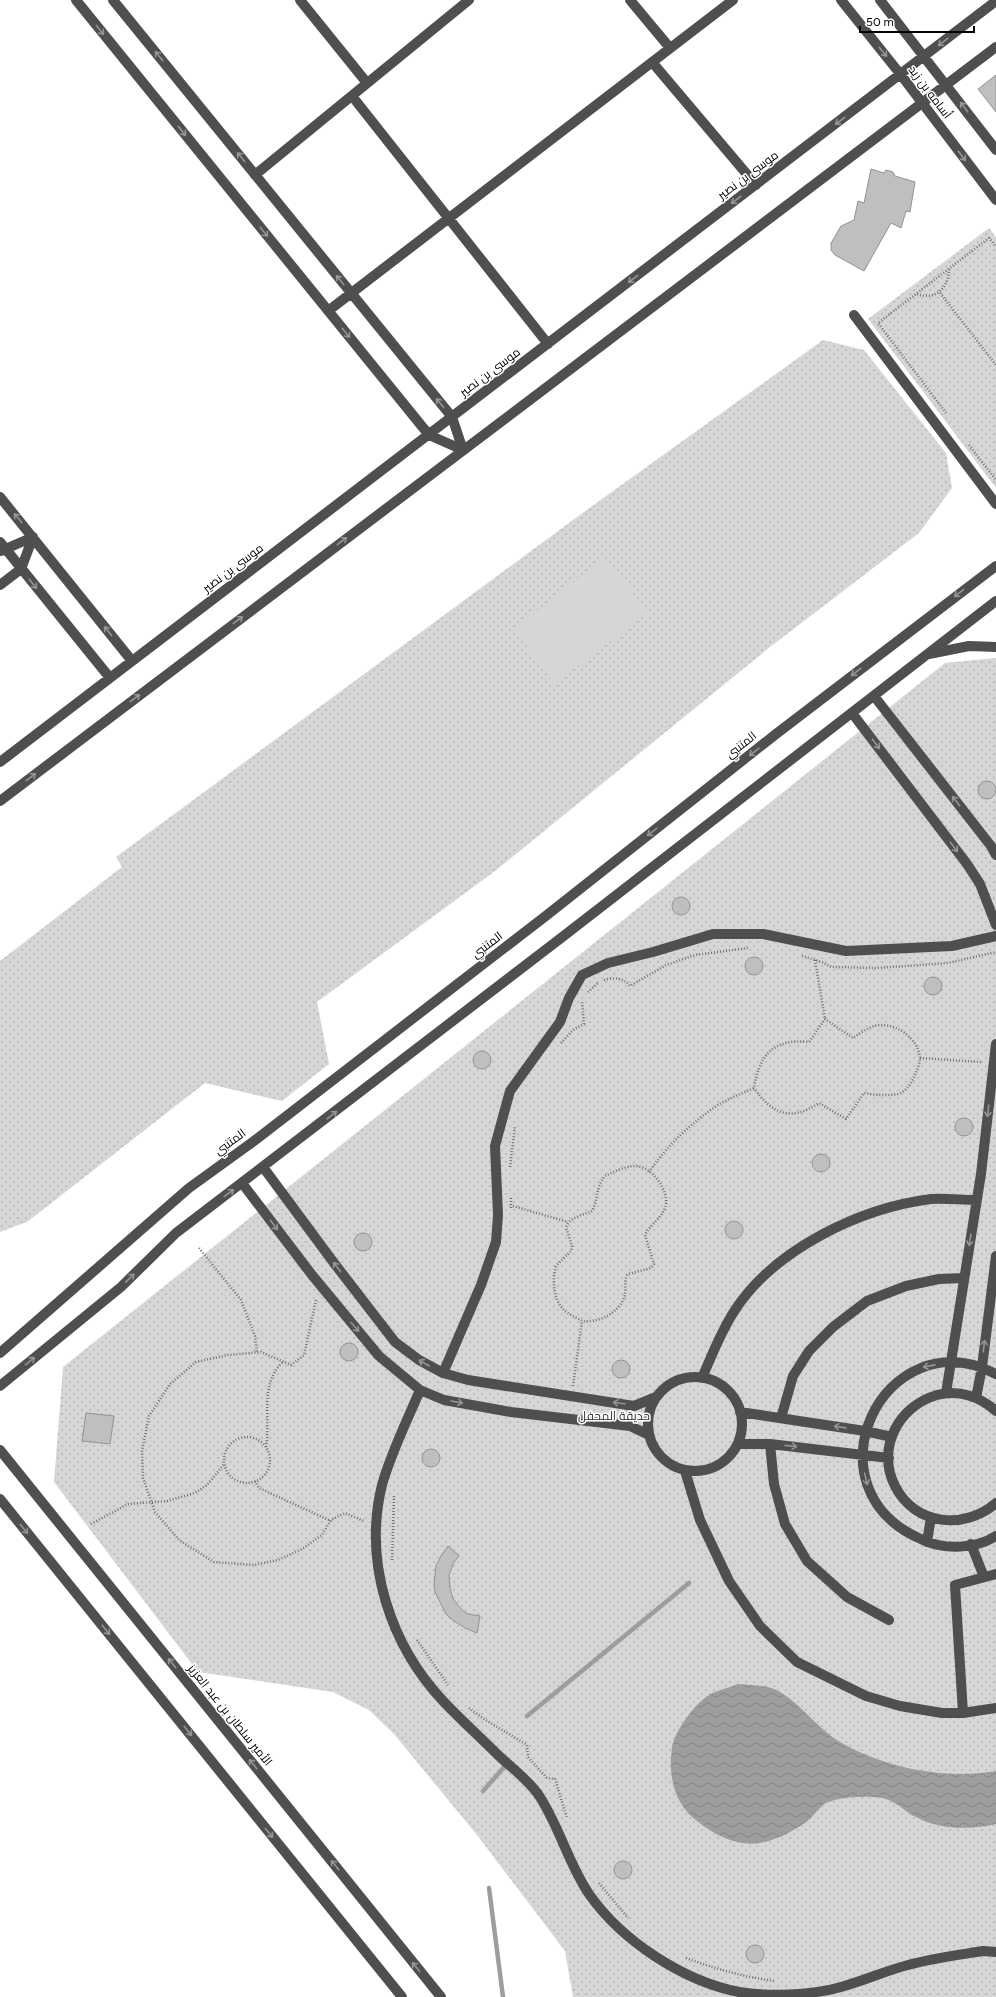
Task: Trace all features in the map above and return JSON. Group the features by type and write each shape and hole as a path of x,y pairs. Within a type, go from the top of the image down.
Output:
{"street":[{"path":"76,0 429,434 463,450"},
{"path":"113,0 452,417 463,450"},
{"path":"300,0 367,83"},
{"path":"255,175 469,0"},
{"path":"630,0 670,48"},
{"path":"328,311 733,0"},
{"name":"أسامه بن زيد","path":"841,0 901,75 996,200"},
{"name":"أسامه بن زيد","path":"880,0 996,150"},
{"name":"موسى بن نصير","path":"0,762 996,2"},
{"path":"0,800 996,47"},
{"path":"652,62 756,185"},
{"path":"352,96 548,344"},
{"path":"854,315 996,504"},
{"path":"0,497 132,662"},
{"path":"33,537 2,547 110,678"},
{"path":"0,585 21,569 33,537"},
{"name":"المتنبي","path":"0,1353 189,1188 254,1141 547,915 781,730 996,566"},
{"path":"0,1386 121,1287 176,1233 996,601"},
{"path":"927,655 969,646 996,647"},
{"path":"874,696 991,846 996,855"},
{"path":"852,713 967,864 980,884 996,925"},
{"path":"442,1373 481,1285 496,1242 498,1215 495,1146 510,1092 560,1022 569,998 582,975 608,963 654,952 713,934 763,934 846,951 952,946 996,936"},
{"path":"946,1393 976,1200 996,1044"},
{"path":"263,1167 395,1342 419,1360 442,1373 468,1380 634,1406 656,1397"},
{"path":"242,1183 320,1284 379,1356 420,1390 444,1400 511,1412 630,1426 649,1435"},
{"path":"702,1378 717,1343 736,1309 763,1276 805,1244 876,1211 931,1199 976,1200"},
{"path":"976,1398 982,1367 996,1256"},
{"path":"781,1418 793,1376 809,1351 833,1327 867,1301 906,1286 939,1279 964,1278"},
{"path":"996,1374 982,1367 950,1362 921,1368 896,1382 876,1404 865,1431 862,1455 868,1488 883,1514 905,1533 932,1544 961,1547 989,1540 996,1536"},
{"path":"695,1376 702,1378 710,1379 724,1387 734,1398 740,1412 742,1428 738,1444 729,1457 716,1466 701,1471 685,1471 671,1465 659,1455 650,1441 647,1426 649,1411 656,1397 666,1386 680,1379 695,1376"},
{"path":"420,1390 382,1485 375,1530 377,1566 386,1602 401,1640 420,1672 443,1701 520,1773 535,1790 551,1814 589,1894 614,1923 660,1961 692,1978 739,1992 768,1995 838,1988 908,1965 983,1951 996,1952"},
{"path":"996,1411 987,1403 967,1394 946,1393 926,1398 908,1410 896,1426 889,1446 888,1467 895,1487 908,1504 925,1515 945,1521 966,1520 986,1512 996,1503"},
{"path":"740,1412 865,1431 892,1437"},
{"path":"738,1444 770,1444 889,1458"},
{"path":"770,1444 774,1484 785,1524 808,1561 847,1597 889,1620"},
{"name":"الأمير سلطان بن عبد العزيز","path":"0,1450 441,1997"},
{"path":"685,1471 700,1520 729,1581 760,1626 797,1662 866,1696 900,1706 942,1713 964,1713 996,1708"},
{"path":"0,1499 402,1997"},
{"path":"927,1542 931,1517"},
{"path":"971,1544 984,1577"},
{"path":"964,1713 955,1585 996,1574"}],"path":[{"path":"950,420 878,322 989,238 996,247"},
{"path":"916,294 932,295 940,292 947,282 949,269"},
{"path":"940,292 996,365"},
{"path":"968,444 996,480"},
{"path":"586,994 596,984 606,979 617,978 626,981 630,986 666,965 695,955 756,947"},
{"path":"798,955 831,967 877,968 948,962 996,952"},
{"path":"815,960 825,1019 809,1042 792,1041 766,1053 756,1073 754,1088 764,1101 781,1112 794,1114 808,1110 819,1103 846,1119 864,1093 881,1095 899,1094 911,1085 917,1071 920,1058 916,1043 899,1029 888,1026 874,1026 853,1038 825,1019"},
{"path":"557,1048 573,1030 584,1024 582,1002 584,998"},
{"path":"920,1058 994,1062"},
{"path":"649,1172 659,1158 679,1137 715,1106 754,1088"},
{"path":"510,1173 510,1158 516,1124"},
{"path":"513,1206 568,1222 592,1211 596,1200 597,1189 605,1176 625,1168 635,1166 649,1172 660,1184 665,1196 666,1204 664,1210 645,1235 654,1264 651,1268 628,1274 626,1276 625,1294 622,1305 596,1320 582,1321 563,1309 555,1291 554,1273 556,1266 572,1251 573,1246 566,1227 568,1222"},
{"path":"510,1194 513,1206 510,1216"},
{"path":"199,1248 241,1300 255,1336 257,1353"},
{"path":"320,1284 304,1355 291,1365 284,1360 257,1353 228,1355 196,1362 170,1384 149,1416 142,1451 143,1478 155,1512 179,1540 214,1562 254,1565 278,1560 302,1549 322,1534 331,1521 345,1513 364,1520 375,1530"},
{"path":"571,1396 582,1321"},
{"path":"266,1447 255,1438 240,1438 228,1447 225,1454 225,1463 229,1474 234,1479 248,1483 262,1477 270,1464 266,1447 268,1437 268,1394 272,1377 284,1360"},
{"path":"91,1524 128,1504 182,1498 195,1493 207,1485 225,1463"},
{"path":"255,1481 259,1488 331,1521"},
{"path":"392,1567 392,1522 395,1488"},
{"path":"414,1635 449,1687"},
{"path":"468,1706 484,1719 527,1745 528,1757 532,1762 547,1778 555,1779 568,1821"},
{"path":"597,1881 632,1921"},
{"path":"680,1956 745,1977 780,1982"}],"green space":[{"path":"989,228 996,237 996,488 868,319"},
{"path":"823,340 864,350 946,453 952,488 919,533 770,647 495,871 317,1002 329,1064 282,1101 205,1083 27,1222 0,1232 0,961 122,867 116,857 577,517"},
{"path":"605,557 648,613 554,684 514,629"},
{"name":"حديقة المحفل","path":"996,658 996,1997 573,1997 565,1951 477,1835 394,1734 369,1710 333,1692 198,1672 54,1482 63,1367 945,663"}],"water":[{"path":"738,1684 763,1686 779,1692 788,1697 823,1729 840,1742 876,1759 916,1770 936,1773 956,1774 996,1771 996,1824 966,1828 945,1827 916,1817 887,1799 874,1797 849,1797 826,1803 806,1822 777,1838 764,1842 751,1844 738,1842 725,1838 711,1831 689,1814 678,1798 672,1778 672,1748 677,1734 686,1718 703,1699 712,1693"}],"building":[{"path":"996,75 996,112 978,89"},
{"path":"871,169 884,173 886,170 893,172 895,176 915,182 910,212 906,211 901,228 891,223 864,271 835,255 831,250 831,243 841,226 854,220 858,201 864,203"},
{"path":"987,781 993,784 996,790 993,796 987,799 981,796 978,790 981,784"},
{"path":"681,897 687,900 690,906 687,912 681,915 675,912 672,906 675,900"},
{"path":"754,957 760,960 763,966 760,972 754,975 748,972 745,966 748,960"},
{"path":"933,977 939,980 942,986 939,992 933,995 927,992 924,986 927,980"},
{"path":"482,1051 488,1054 491,1060 488,1066 482,1069 476,1066 473,1060 476,1054"},
{"path":"964,1118 970,1121 973,1127 970,1133 964,1136 958,1133 955,1127 958,1121"},
{"path":"821,1154 827,1157 830,1163 827,1169 821,1172 815,1169 812,1163 815,1157"},
{"path":"734,1221 740,1224 743,1230 740,1236 734,1239 728,1236 725,1230 728,1224"},
{"path":"363,1233 369,1236 372,1242 369,1248 363,1251 357,1248 354,1242 357,1236"},
{"path":"349,1343 355,1346 358,1352 355,1358 349,1361 343,1358 340,1352 343,1346"},
{"path":"621,1360 627,1363 630,1369 627,1375 621,1378 615,1375 612,1369 615,1363"},
{"path":"86,1413 114,1416 110,1444 82,1441"},
{"path":"431,1449 437,1452 440,1458 437,1464 431,1467 425,1464 422,1458 425,1452"},
{"path":"448,1546 459,1556 454,1562 449,1575 453,1599 462,1610 468,1614 480,1616 477,1633 465,1628 451,1619 446,1614 435,1592 434,1584 436,1566"},
{"path":"623,1861 629,1864 632,1870 629,1876 623,1879 617,1876 614,1870 617,1864"},
{"path":"755,1945 761,1948 764,1954 761,1960 755,1963 749,1960 746,1954 749,1948"}],"waterway":[{"path":"527,1716 689,1583"},
{"path":"483,1791 506,1765"},
{"path":"489,1888 503,1997"}]}
